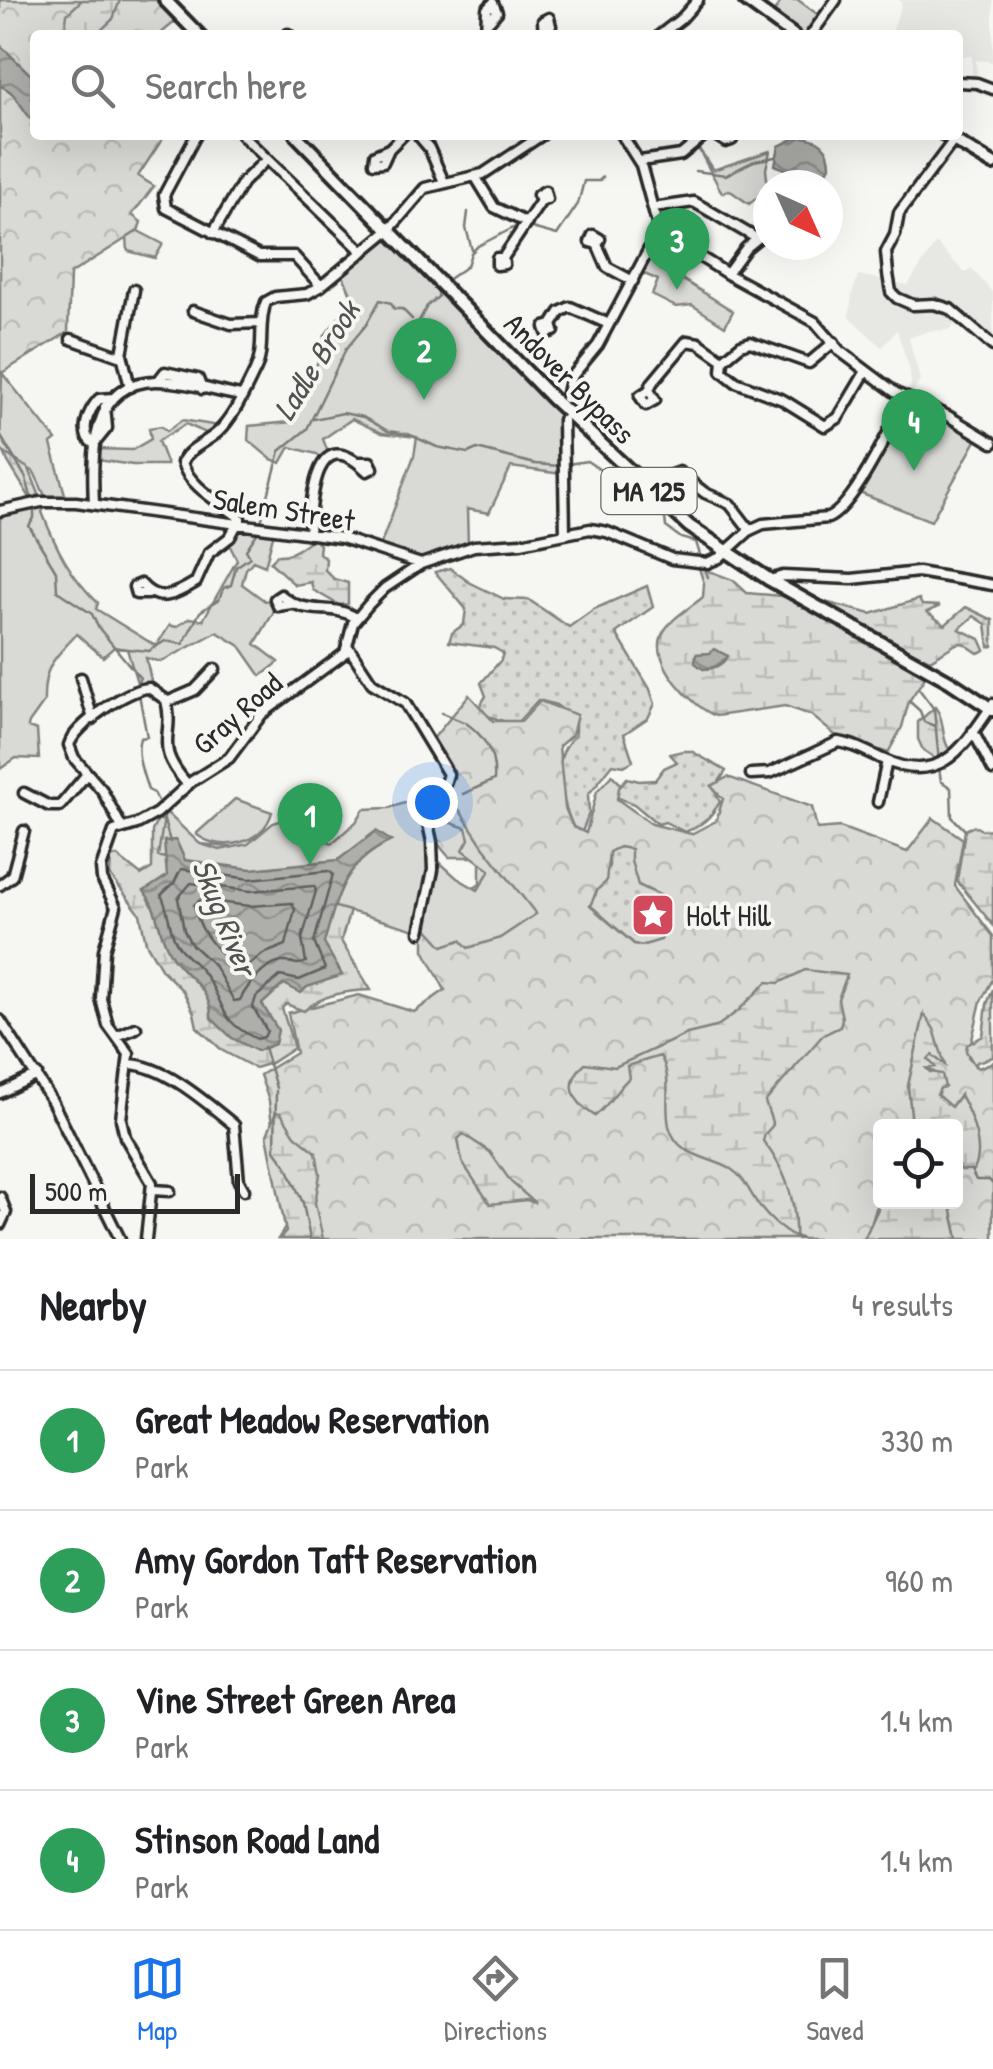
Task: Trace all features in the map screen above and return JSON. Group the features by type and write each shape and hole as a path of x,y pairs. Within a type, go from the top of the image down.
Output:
{"main road":[{"path":"166,0 195,30"},
{"path":"745,0 786,30"},
{"name":"Andover Bypass","path":"301,140 614,459 689,526 770,580 992,707"},
{"path":"952,140 993,164"}],"street":[{"path":"666,30 698,0"},
{"path":"815,30 836,0"},
{"path":"487,30 489,21"},
{"path":"963,82 993,89"},
{"path":"193,140 165,192 164,202 171,212 262,257 292,255 321,286"},
{"path":"247,140 363,252"},
{"path":"389,149 398,140"},
{"path":"422,140 444,182"},
{"path":"148,594 170,596 196,582 209,553 228,540 238,524 240,518 212,498 181,464 187,454 222,428 241,396 260,359 264,307 271,298 304,294 321,286 389,230 419,192 475,176 535,140"},
{"path":"625,140 640,162 659,230 727,274 812,319 866,371 907,398 948,416 993,443"},
{"path":"640,162 680,155 699,140"},
{"path":"948,140 898,213 895,235 886,252 891,292 902,302 950,309 993,346"},
{"path":"213,234 242,182 266,160"},
{"path":"475,176 497,209 527,223"},
{"path":"504,258 541,201"},
{"path":"653,208 694,202 753,236"},
{"path":"566,398 570,378 594,351 659,230"},
{"path":"727,274 753,242"},
{"path":"597,244 607,267 633,281"},
{"path":"130,387 122,357 134,290"},
{"path":"552,324 560,312 570,308 609,324"},
{"path":"193,311 226,322 262,323"},
{"path":"70,339 122,357"},
{"path":"649,390 687,341 699,343 724,360"},
{"path":"834,342 809,363 750,342 741,345 721,367 725,377 784,400 823,426 836,420 866,371"},
{"path":"94,504 94,444 105,407 113,398 130,387 158,382 241,396"},
{"path":"94,444 84,432 92,407 98,399 113,398"},
{"path":"420,932 433,870 424,805 446,784 448,774 406,705 372,683 349,648 356,618 385,588 421,564 474,546 521,543 590,529 693,564 712,562 750,530 773,522 828,518 837,514 856,489 907,398"},
{"path":"562,420 566,533"},
{"path":"308,534 312,489 321,464 337,456 359,462"},
{"path":"688,480 706,494 730,504 750,530"},
{"name":"Salem Street","path":"0,511 54,501 94,504 357,541 421,564"},
{"path":"770,580 783,576 852,578 918,572 993,585"},
{"path":"291,604 316,611 341,610 356,618"},
{"name":"Gray Road","path":"118,1036 105,1018 101,999 104,950 116,913 101,874 114,831 157,814 188,785 229,758 262,714 349,648"},
{"path":"167,702 195,690 215,669"},
{"path":"81,678 93,718"},
{"path":"122,828 102,790 74,758 69,745 74,733 93,718 142,688 158,692 167,702 165,745 188,785"},
{"path":"751,774 768,774 838,742 915,770 934,767 950,758 992,707"},
{"path":"972,731 993,770"},
{"path":"878,802 887,761"},
{"path":"24,793 49,806 60,806 87,774"},
{"path":"0,885 12,876 24,832"},
{"path":"0,1020 37,1074 120,1239"},
{"path":"136,1028 118,1036 128,1049 129,1064 121,1100 122,1128 150,1176 146,1239"},
{"path":"129,1064 149,1066 234,1125 239,1181 244,1190"},
{"path":"0,1093 37,1074"},
{"path":"152,1190 170,1192"},
{"path":"0,1197 6,1212 0,1225"}],"shaded area":[{"path":"899,0 993,0 993,62 976,60 977,82 972,81 972,56 963,56 963,30 893,30 902,3"},
{"path":"936,243 965,273 971,268 993,293 993,343 958,322 949,330 928,331 909,338 920,380 911,397 906,394 911,385 910,371 897,330 882,347 849,317 852,295 858,275 908,285"}],"green space":[{"path":"0,0 156,0 176,21 165,30 30,30 30,140 162,140 138,176 154,186 132,215 141,222 138,231 70,274 68,332 0,374"},
{"path":"82,0 120,0 113,19 101,30 65,30 67,14"},
{"path":"782,0 798,0 820,16 810,30 792,30 772,15"},
{"path":"697,146 713,170 770,151 766,170 753,170 753,201 749,204 729,190 722,193"},
{"path":"138,231 163,244 155,258 128,251 127,238"},
{"path":"386,237 561,416 562,474 511,467 489,513 467,509 468,545 424,558 380,546 414,456 417,437 382,433 352,419 323,439 329,455 322,459 290,447 281,463 248,440 249,426 291,422 311,385 325,335 353,299 342,273"},
{"path":"646,257 733,311 725,326 692,305 676,307 652,295 658,280 640,272"},
{"path":"2,373 56,440 51,444 66,498 46,498 34,472 0,450"},
{"path":"927,409 978,437 931,521 857,492 885,442 905,450"},
{"path":"182,420 219,426 210,435 186,424 158,441 167,465 97,460 97,449 132,450 151,439 149,428 161,426 167,431"},
{"path":"0,442 26,461 39,494 32,501 8,462"},
{"path":"46,505 42,512 53,538 72,572 98,603 96,609 156,646 170,625 176,627 190,618 203,620 237,560 228,542 240,528 274,532 265,566 253,561 242,584 265,601 271,600 276,608 255,644 279,662 261,676 240,646 217,632 161,662 146,658 152,685 138,686 127,649 114,647 103,657 77,634 51,664 44,702 29,723 28,727 37,730 39,759 16,758 0,769 0,514"},
{"path":"314,538 320,545 319,553 326,559 325,570 334,579 348,583 348,604 339,605 313,590 311,582 295,585 270,562"},
{"path":"705,565 709,571 733,580 747,593 782,596 803,603 928,673 909,701 902,727 888,753 835,735 811,715 785,706 716,716 685,694 667,670 660,646 670,624 703,597 699,568"},
{"path":"450,568 504,599 529,600 569,627 594,609 647,586 653,607 616,633 655,704 648,718 624,734 633,761 624,766 613,764 588,795 589,813 582,832 575,831 560,781 562,756 575,736 575,719 556,705 538,700 515,725 476,712 486,696 481,683 503,653 494,648 449,642 452,633 464,624 466,609 435,572"},
{"path":"919,599 922,605 940,606 927,612 945,625 966,607 993,620 993,646 989,647 986,624 974,616 959,629 980,639 985,650 978,653 963,643 956,644 930,660 859,625 821,601 871,614"},
{"path":"469,695 493,721 522,721 540,701 577,715 572,735 559,746 565,808 573,827 586,833 597,791 612,775 620,783 617,799 652,824 691,834 716,821 723,799 711,786 728,777 812,807 817,829 840,827 907,852 933,818 963,839 955,886 993,936 993,979 981,1001 968,1057 978,1068 993,1062 993,1239 958,1239 952,1209 963,1209 960,1095 950,1108 937,1095 938,1074 924,1067 934,1067 928,1058 932,1055 943,1063 922,1024 908,1086 912,1119 873,1119 876,1209 872,1222 894,1209 897,1220 889,1239 278,1239 285,1228 269,1101 260,1075 296,1053 288,1013 359,995 414,1012 445,990 424,950 424,925 438,869 471,890 480,884 477,857 449,857 429,825 430,803 453,778 432,740","holes":["619,847 631,849 638,885 660,895 653,906 662,912 654,920 647,919 663,935 661,940 641,946 590,906 597,890 606,882 609,852"]},
{"path":"935,707 951,752 936,763 918,739 918,722"},
{"path":"691,751 726,771 714,789 720,802 701,824 685,832 665,822 658,824 634,804 616,797 615,792 627,778 655,780 664,768 677,762 670,754"},
{"path":"445,788 483,846 536,914 500,938 468,948 461,940 443,946 424,925 434,892 436,859 478,890 490,870 463,850 469,839 466,828 427,815 425,807"},
{"path":"427,796 421,806 432,863 419,931 158,856 165,811 200,844 220,850 248,844 273,823 286,819 332,843 356,822 364,809 389,808"},
{"path":"235,799 272,812 260,832 240,843 228,844 217,844 196,834"},
{"path":"158,819 170,823 191,843 250,849 357,887 341,941 371,990 335,994 304,1011 286,1004 282,1008 294,1048 271,1063 255,1068 223,1051 197,1027 183,991 162,970 146,943 140,914 110,875 111,858 117,856 141,875 152,868 152,831"},
{"path":"974,826 993,829 993,925 957,881 965,830"},
{"path":"619,847 632,849 631,861 643,888 660,894 653,906 662,912 648,921 663,935 661,940 641,946 634,944 590,905 609,866 609,852"},
{"path":"805,970 847,975 838,999 840,1027 823,1035 765,1102 773,1125 763,1141 788,1186 795,1238 767,1216 736,1173 686,1150 673,1136 666,1072 660,1056 627,1066 629,1078 595,1116 576,1099 573,1085 585,1063 615,1067 687,1034 716,1027 767,982 779,983"},
{"path":"993,989 993,1057 975,1066 966,1051 967,1045 983,1036"},
{"path":"924,1014 934,1029 945,1065 932,1055 928,1059 935,1067 926,1068 942,1074 945,1087 937,1095 951,1107 960,1095 964,1103 977,1142 974,1170 963,1170 963,1119 911,1119 908,1086"},
{"path":"276,1112 316,1152 320,1174 315,1203 323,1239 279,1239 286,1232 267,1135"},
{"path":"463,1134 490,1152 511,1182 535,1203 527,1200 490,1204 462,1162 458,1139"},
{"path":"878,1209 952,1209 958,1239 864,1239"}],"water":[{"path":"0,45 30,74 30,117 15,96 0,86"},
{"path":"791,140 816,140 825,147 830,166 828,170 787,170 775,165 779,146"},
{"path":"714,649 728,656 714,667 703,669 695,663 696,654"},
{"path":"376,831 391,841 362,860 344,883 324,943 342,975 307,987 301,993 284,984 262,1004 278,1030 275,1044 257,1051 232,1038 211,1018 203,992 168,950 144,891 167,876 164,841 176,840 185,860 251,869 338,860"}],"waterway":[{"name":"Ladle Brook","path":"695,171 726,175 754,161 775,157"},
{"name":"Ladle Brook","path":"528,227 557,235 578,204 584,181 599,181 603,177"},
{"path":"468,212 466,228 472,250"},
{"name":"Ladle Brook","path":"446,281 467,266 478,246 517,226"},
{"name":"Ladle Brook","path":"418,323 427,306 438,297 439,289"},
{"name":"Ladle Brook","path":"261,522 280,451 307,429 346,349 380,300 391,303 394,309 402,309 412,319"},
{"path":"314,419 343,413 363,417 388,431 408,434 437,447 468,453 477,449 535,464 560,466"},
{"name":"Skug River","path":"0,435 26,478 32,500"},
{"path":"568,464 587,461 605,473 629,479 644,509 665,518 666,527 681,538 696,542 701,558"},
{"name":"Skug River","path":"34,507 29,526 56,571 57,591 92,614 140,678 137,685"},
{"name":"Ladle Brook","path":"116,648 149,651 165,641 183,644 200,612 219,599 224,588 231,585 236,567 250,557 246,550 258,532"},
{"path":"705,569 708,577"},
{"path":"919,689 934,709 939,762"},
{"name":"Skug River","path":"139,694 147,737 140,738 140,764 148,790 160,805"},
{"path":"909,701 920,711 924,722 935,726"},
{"path":"442,713 463,722"},
{"path":"463,794 494,780 488,747 466,723"},
{"path":"939,768 941,781 951,788 952,817 965,830"},
{"name":"Skug River","path":"162,813 170,842"},
{"name":"Skug River","path":"264,1047 276,1088"},
{"name":"Skug River","path":"276,1091 275,1150 303,1203 310,1239"},
{"path":"971,1170 976,1180 993,1184"},
{"path":"795,1236 802,1239"}],"place":[{"name":"Vine Street Green Area","path":"677,290"},
{"name":"Amy Gordon Taft Reservation","path":"424,400"},
{"name":"Stinson Road Land","path":"914,471"},
{"name":"Great Meadow Reservation","path":"310,865"},
{"name":"Holt Hill","path":"653,915"}]}
